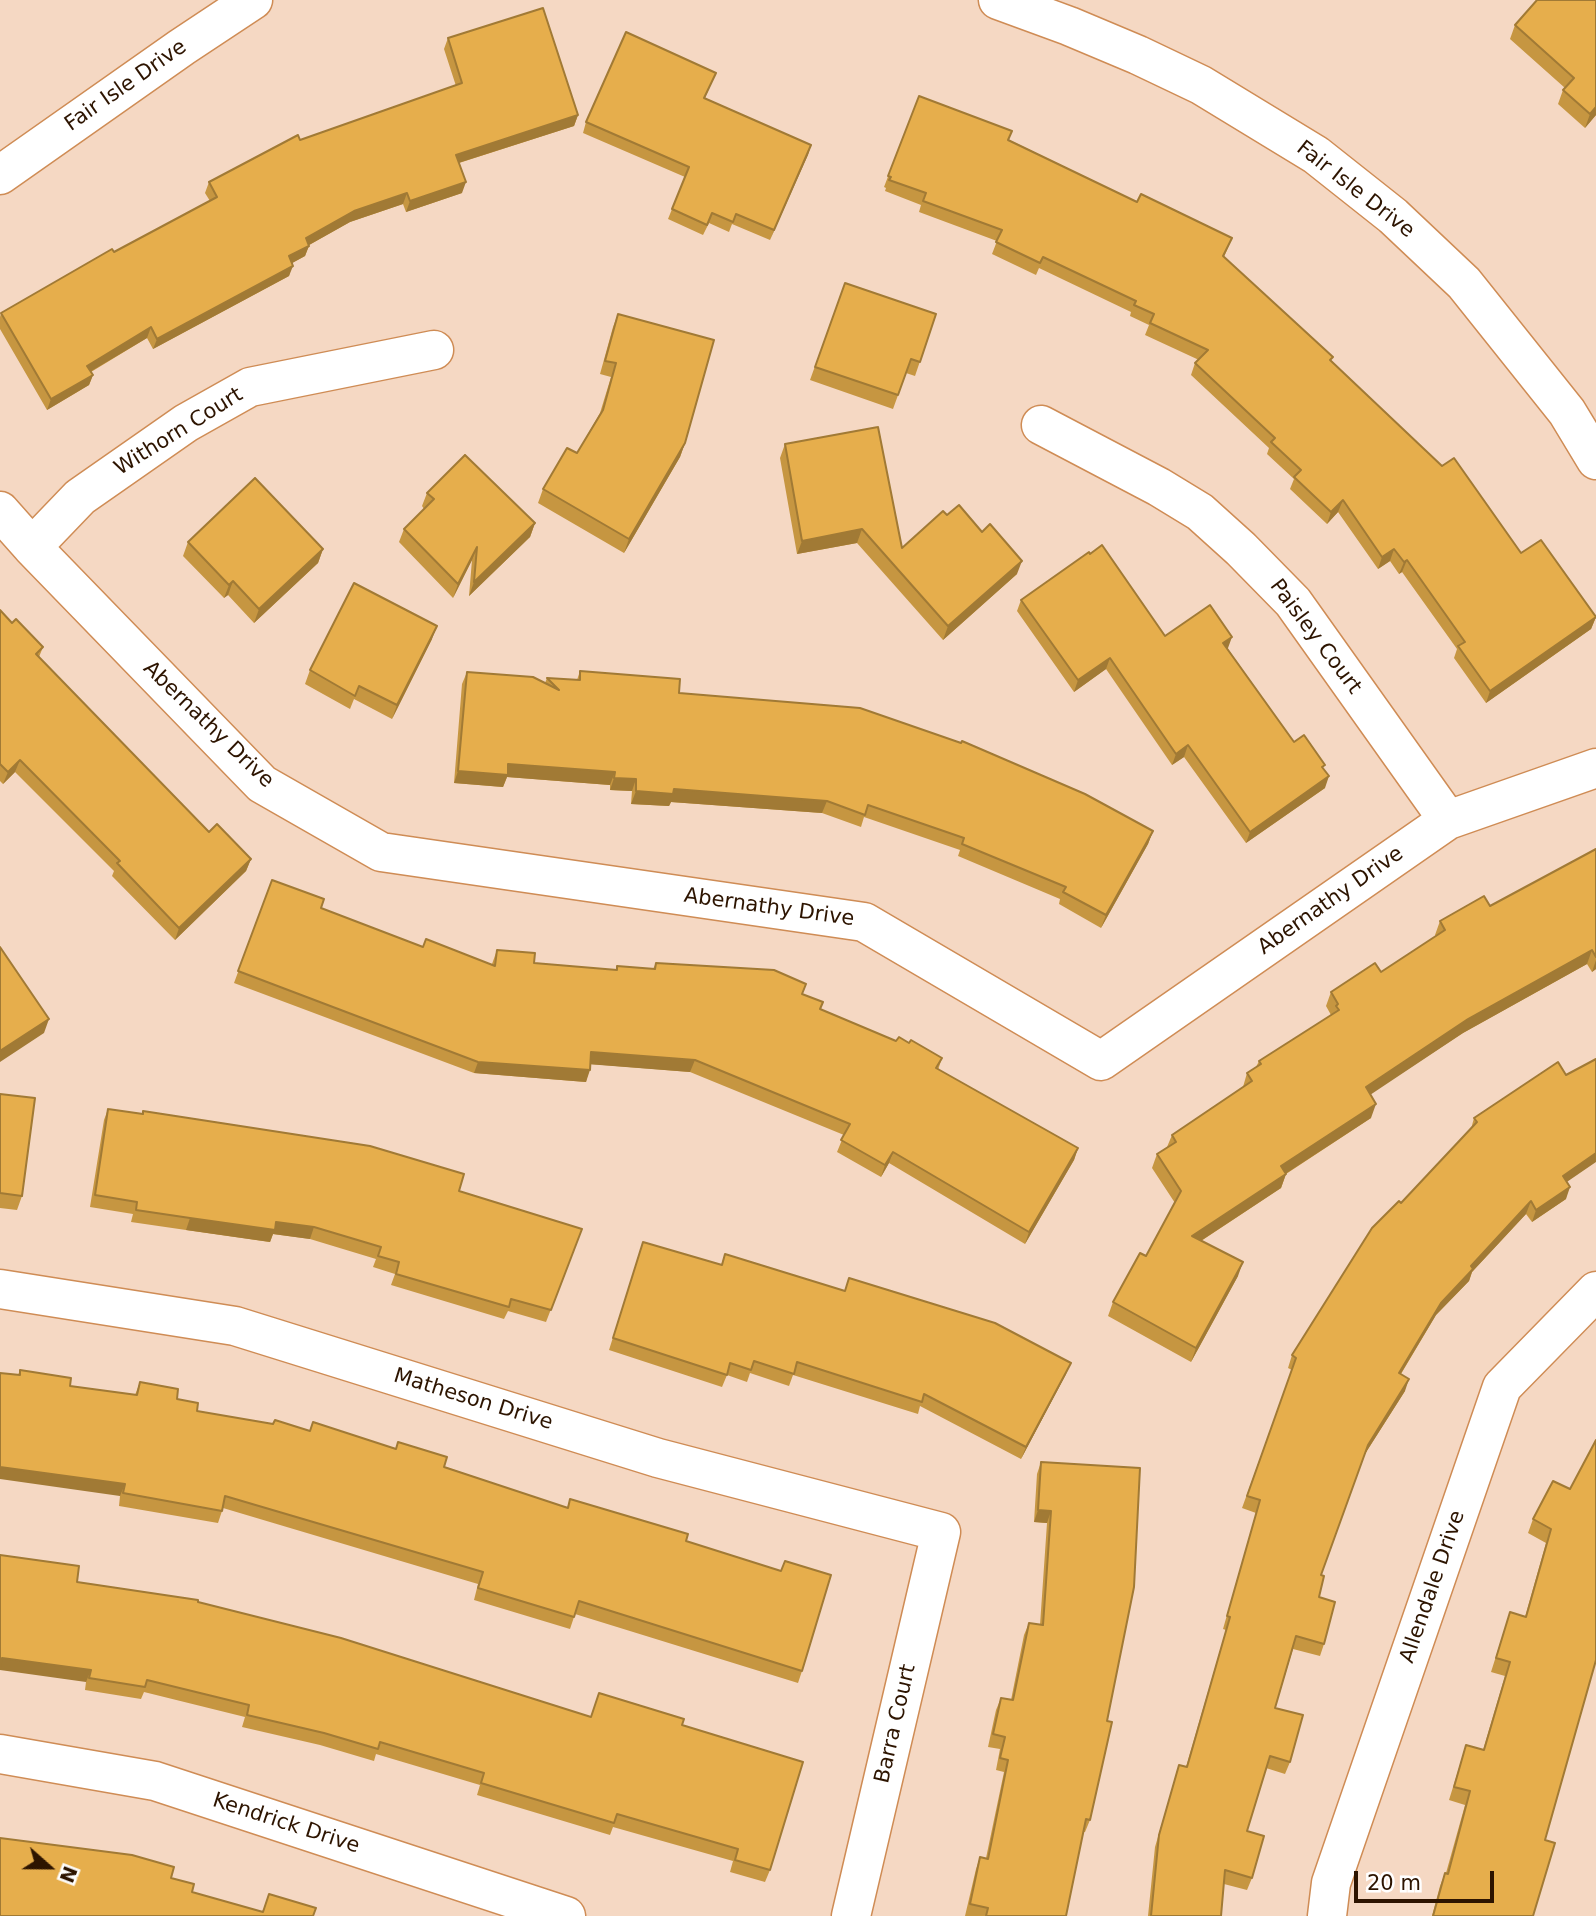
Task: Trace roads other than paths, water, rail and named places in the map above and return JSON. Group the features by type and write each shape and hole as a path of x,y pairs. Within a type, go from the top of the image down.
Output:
{"street":[{"name":"Fair Isle Drive","path":"0,175 253,0"},
{"name":"Fair Isle Drive","path":"998,0 1069,26 1201,85 1316,155 1393,216 1465,283 1567,412 1596,460"},
{"name":"Withorn Court","path":"32,547 89,490 186,423 250,387 434,350"},
{"name":"Paisley Court","path":"1041,425 1159,486 1200,512 1241,549 1293,602 1448,820"},
{"name":"Abernathy Drive","path":"0,511 262,784 381,852 864,922 1101,1061 1448,820 1596,768"},
{"name":"Matheson Drive","path":"0,1289 235,1326 658,1458 941,1532"},
{"name":"Allendale Drive","path":"1327,1916 1331,1883 1502,1387 1596,1291"},
{"name":"Barra Court","path":"850,1916 941,1532"},
{"name":"Kendrick Drive","path":"0,1754 155,1781 566,1916"}]}
